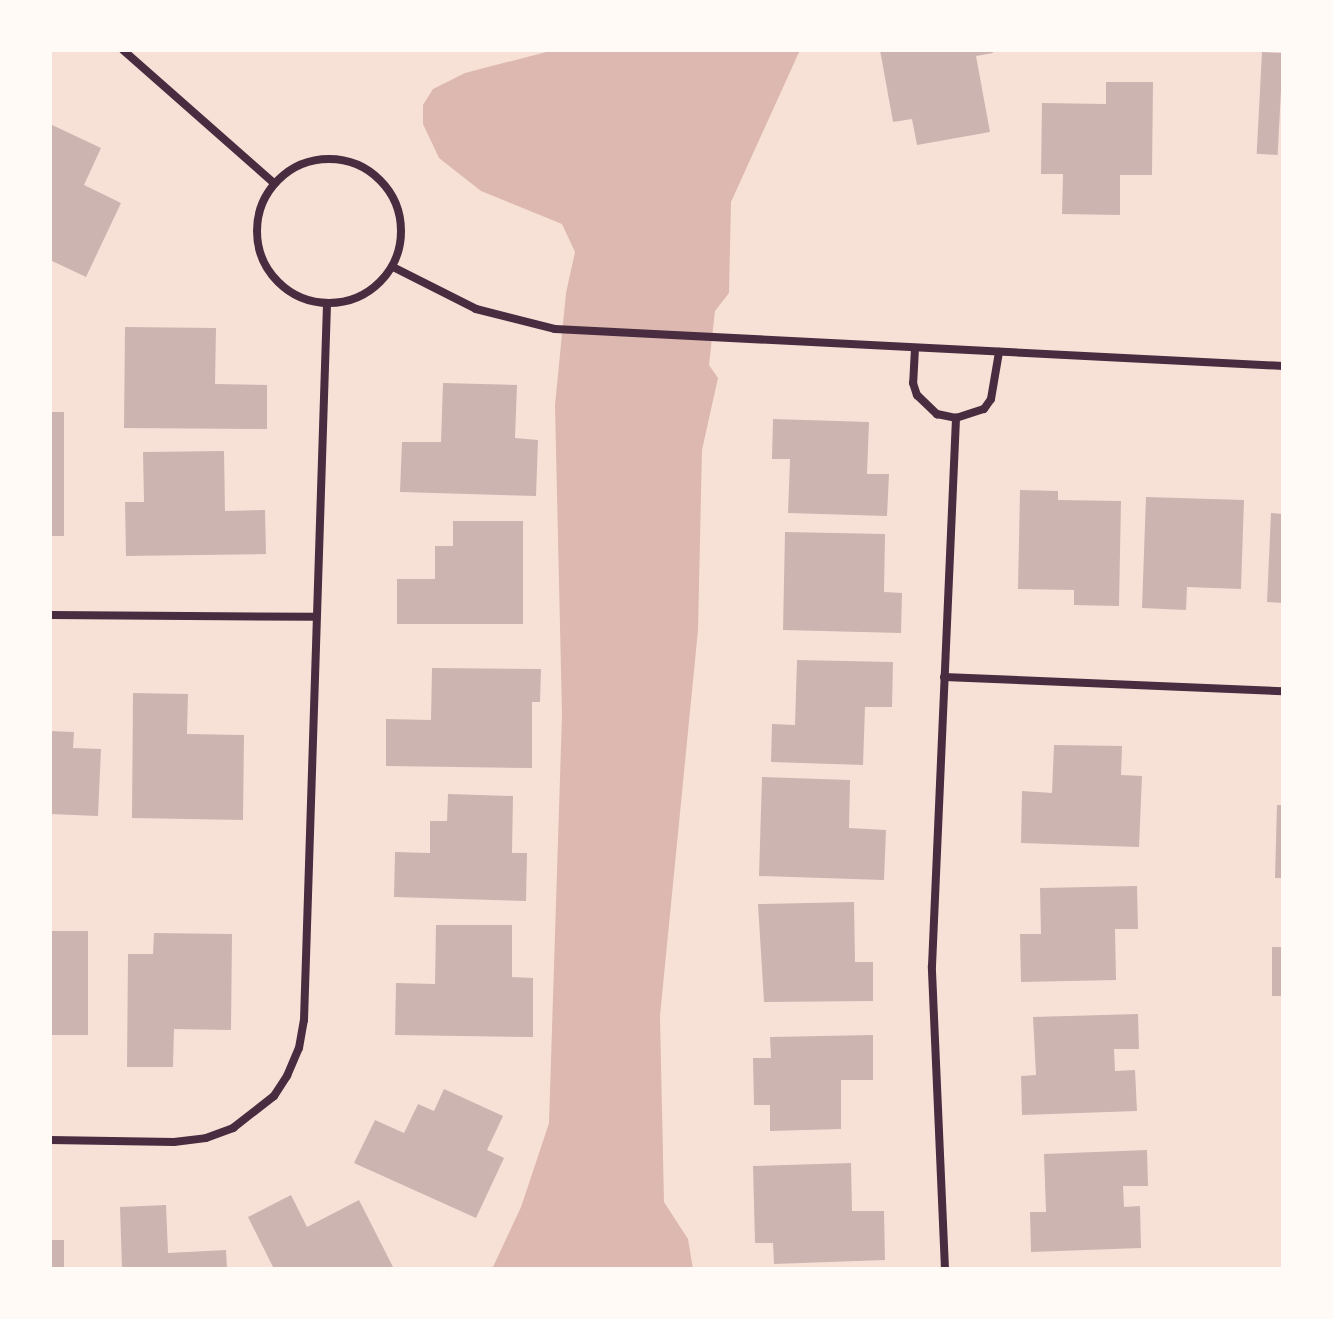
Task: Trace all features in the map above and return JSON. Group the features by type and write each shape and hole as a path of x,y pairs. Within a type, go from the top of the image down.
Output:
{"street":[{"path":"123,50 274,183"},
{"path":"321,159 352,162 374,174 392,195 401,218 401,243 393,267 369,292 358,298 327,303 303,299 281,286 259,254 256,229 261,204 274,183 296,166 321,159"},
{"path":"393,267 476,309 555,329 1283,366"},
{"path":"50,1140 206,1138 233,1128 257,1113 287,1076 304,1020 327,303"},
{"path":"915,348 913,383 917,395 937,414 956,418 984,409 991,399 999,352"},
{"path":"945,1269 935,1102 932,966 956,418"},
{"path":"50,615 316,617"},
{"path":"944,677 1283,691"}],"shaded area":[{"path":"554,50 800,50 731,202 729,293 715,311 709,365 718,378 702,450 698,630 660,1016 664,1202 688,1239 693,1269 492,1269 521,1207 549,1123 562,715 555,405 566,293 575,252 562,224 481,191 439,158 423,124 423,105 433,89 465,73"}],"building":[{"path":"880,50 992,50 993,53 976,56 990,132 917,145 912,119 893,122"},
{"path":"1262,52 1283,53 1278,155 1257,154"},
{"path":"1106,82 1153,82 1152,175 1120,175 1120,215 1062,214 1063,174 1041,174 1042,103 1106,104"},
{"path":"52,125 101,148 84,185 121,203 86,277 50,260"},
{"path":"125,327 216,328 215,384 267,385 267,429 124,428"},
{"path":"443,383 517,385 515,438 538,440 536,496 400,492 402,442 441,442"},
{"path":"50,412 64,412 64,536 50,536"},
{"path":"773,419 869,422 867,474 889,474 887,516 788,513 790,459 772,459"},
{"path":"224,451 225,511 265,510 266,554 126,556 125,502 144,502 143,452"},
{"path":"1020,490 1058,491 1058,500 1121,501 1119,606 1074,605 1074,590 1018,589"},
{"path":"1146,497 1244,500 1241,589 1187,587 1186,610 1142,608"},
{"path":"1271,513 1283,514 1283,603 1267,602"},
{"path":"453,521 523,521 523,624 397,624 397,579 435,579 435,546 453,546"},
{"path":"785,532 885,534 884,592 902,593 901,633 783,630"},
{"path":"797,660 893,662 892,707 865,707 863,765 771,762 772,724 795,725"},
{"path":"432,668 541,669 540,702 532,702 532,768 386,766 386,719 431,720"},
{"path":"133,693 188,694 187,734 244,735 243,820 132,818"},
{"path":"50,731 74,732 73,748 101,749 98,816 50,814"},
{"path":"1054,745 1122,746 1121,775 1142,776 1139,847 1021,843 1022,791 1052,793"},
{"path":"762,777 850,780 849,828 886,830 884,880 759,876"},
{"path":"448,794 513,796 512,853 527,853 526,901 394,897 395,852 430,853 430,821 447,821"},
{"path":"1277,805 1283,805 1283,878 1275,878"},
{"path":"1137,886 1138,929 1115,929 1116,980 1021,982 1020,934 1041,934 1040,888"},
{"path":"854,902 855,962 873,962 873,1001 764,1002 758,904"},
{"path":"436,925 512,925 512,977 533,978 533,1037 395,1035 396,983 435,984"},
{"path":"50,931 88,931 88,1035 50,1035"},
{"path":"154,933 232,934 231,1030 174,1029 173,1067 127,1067 128,954 153,954"},
{"path":"1272,947 1283,947 1283,996 1272,996"},
{"path":"1138,1014 1139,1049 1114,1049 1115,1071 1135,1070 1137,1111 1022,1115 1021,1076 1036,1075 1033,1017"},
{"path":"873,1035 873,1080 841,1080 841,1129 770,1131 770,1105 754,1105 753,1058 771,1058 770,1037"},
{"path":"444,1089 503,1116 487,1150 504,1158 476,1218 354,1163 375,1120 404,1133 418,1104 434,1111"},
{"path":"1147,1150 1148,1186 1123,1186 1124,1207 1140,1206 1141,1248 1031,1252 1030,1212 1046,1212 1044,1154"},
{"path":"851,1163 852,1211 884,1211 885,1260 774,1264 773,1243 755,1243 753,1166"},
{"path":"291,1195 307,1227 359,1200 393,1267 274,1269 248,1217"},
{"path":"166,1205 168,1253 226,1250 227,1269 122,1269 120,1207"},
{"path":"50,1240 64,1240 64,1269 50,1269"}]}
